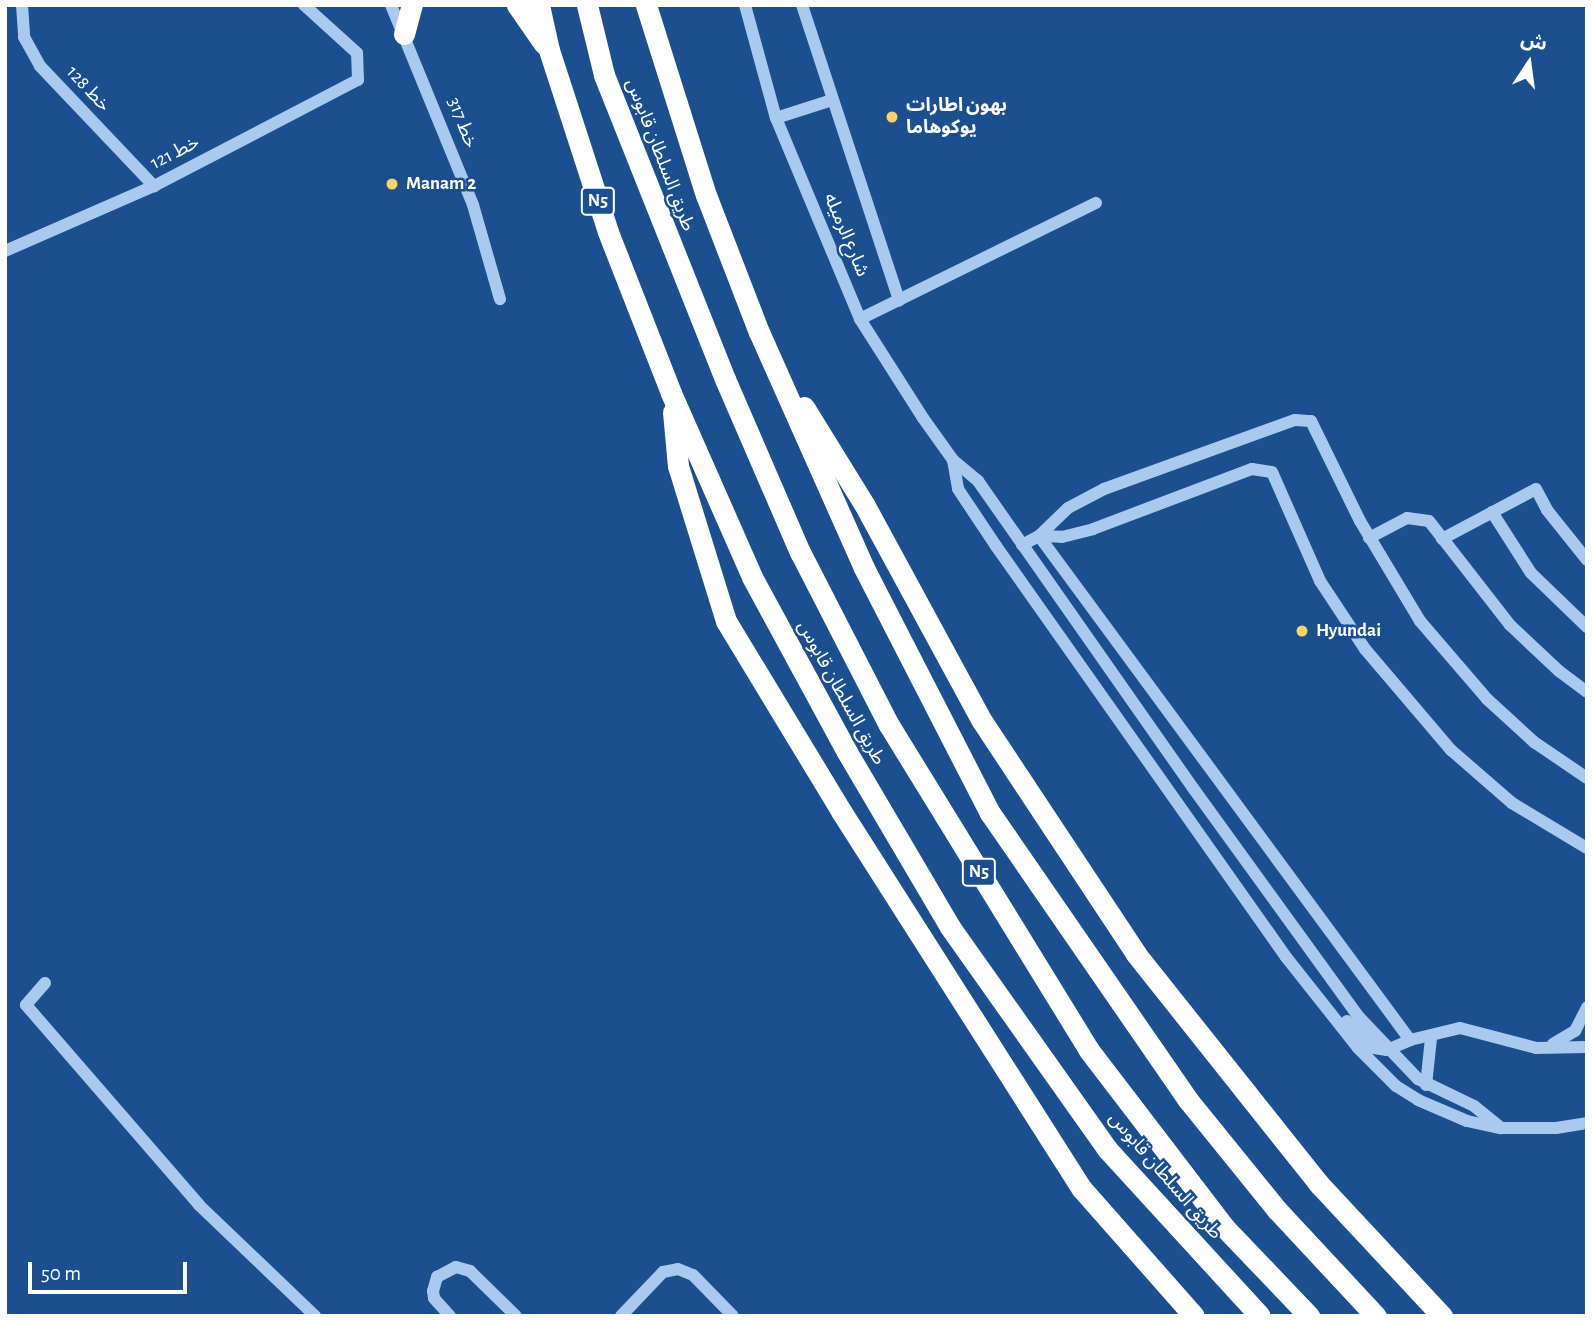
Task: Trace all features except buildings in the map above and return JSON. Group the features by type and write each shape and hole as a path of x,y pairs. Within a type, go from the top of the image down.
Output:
{"highway":[{"path":"404,34 412,5"},
{"path":"517,5 549,50"},
{"name":"طريق السلطان قابوس","path":"539,5 549,50 608,232 670,393 752,578 847,752 950,927 1107,1149 1260,1316"},
{"name":"طريق السلطان قابوس","path":"587,5 604,75 725,379 800,552 889,725 1088,1049 1225,1228 1309,1316"},
{"path":"646,5 706,195 759,332 864,568 990,813 1188,1100 1277,1210 1376,1316"},
{"path":"759,332 864,504 982,721 1136,954 1318,1183 1441,1316"},
{"path":"670,393 678,466 726,621 841,811 1082,1189 1194,1316"},
{"path":"1149,1264 1179,1316"}],"street":[{"name":"خط 128","path":"22,5 24,37 40,66 154,186"},
{"name":"خط 121","path":"5,251 154,186 358,80 357,53 304,5"},
{"name":"خط 317","path":"391,5 473,205 500,299"},
{"name":"شارع الرميله","path":"745,5 776,118 860,319 922,418 954,460 978,481 1276,905 1358,1016 1387,1050"},
{"path":"802,5 899,300"},
{"path":"776,118 832,100"},
{"path":"860,319 1096,203"},
{"path":"1022,545 1039,536 1068,508 1104,489 1304,419 1311,421 1369,538 1420,621 1488,699 1534,742 1587,778"},
{"path":"954,460 958,489 996,546 1286,957 1358,1048 1396,1086 1440,1111 1501,1128 1556,1128 1587,1123"},
{"path":"1039,536 1062,537 1093,529 1252,469 1272,472 1320,581 1365,649 1451,750 1513,803 1587,848"},
{"path":"1442,539 1536,489 1548,510 1587,560"},
{"path":"1492,512 1531,573 1587,627"},
{"path":"1369,538 1407,518 1429,521 1510,625 1559,671 1587,692"},
{"path":"1039,536 1410,1040"},
{"path":"45,984 26,1005 199,1205 314,1316"},
{"path":"1315,993 1374,1048 1387,1050 1410,1040 1431,1038 1450,1029 1468,1028 1521,1045 1587,1047"},
{"path":"1550,1046 1574,1031 1587,1007"},
{"path":"1426,1085 1431,1038"},
{"path":"1387,1050 1426,1085 1474,1106 1501,1128"},
{"path":"450,1316 434,1298 433,1291 437,1277 456,1267 470,1271 516,1316"},
{"path":"621,1316 663,1272 678,1269 693,1275 733,1316"}],"place":[{"name":"بهون اطارات يوكوهاما","path":"892,117"},
{"name":"Manam 2","path":"392,184"},
{"name":"Hyundai","path":"1302,631"}]}
